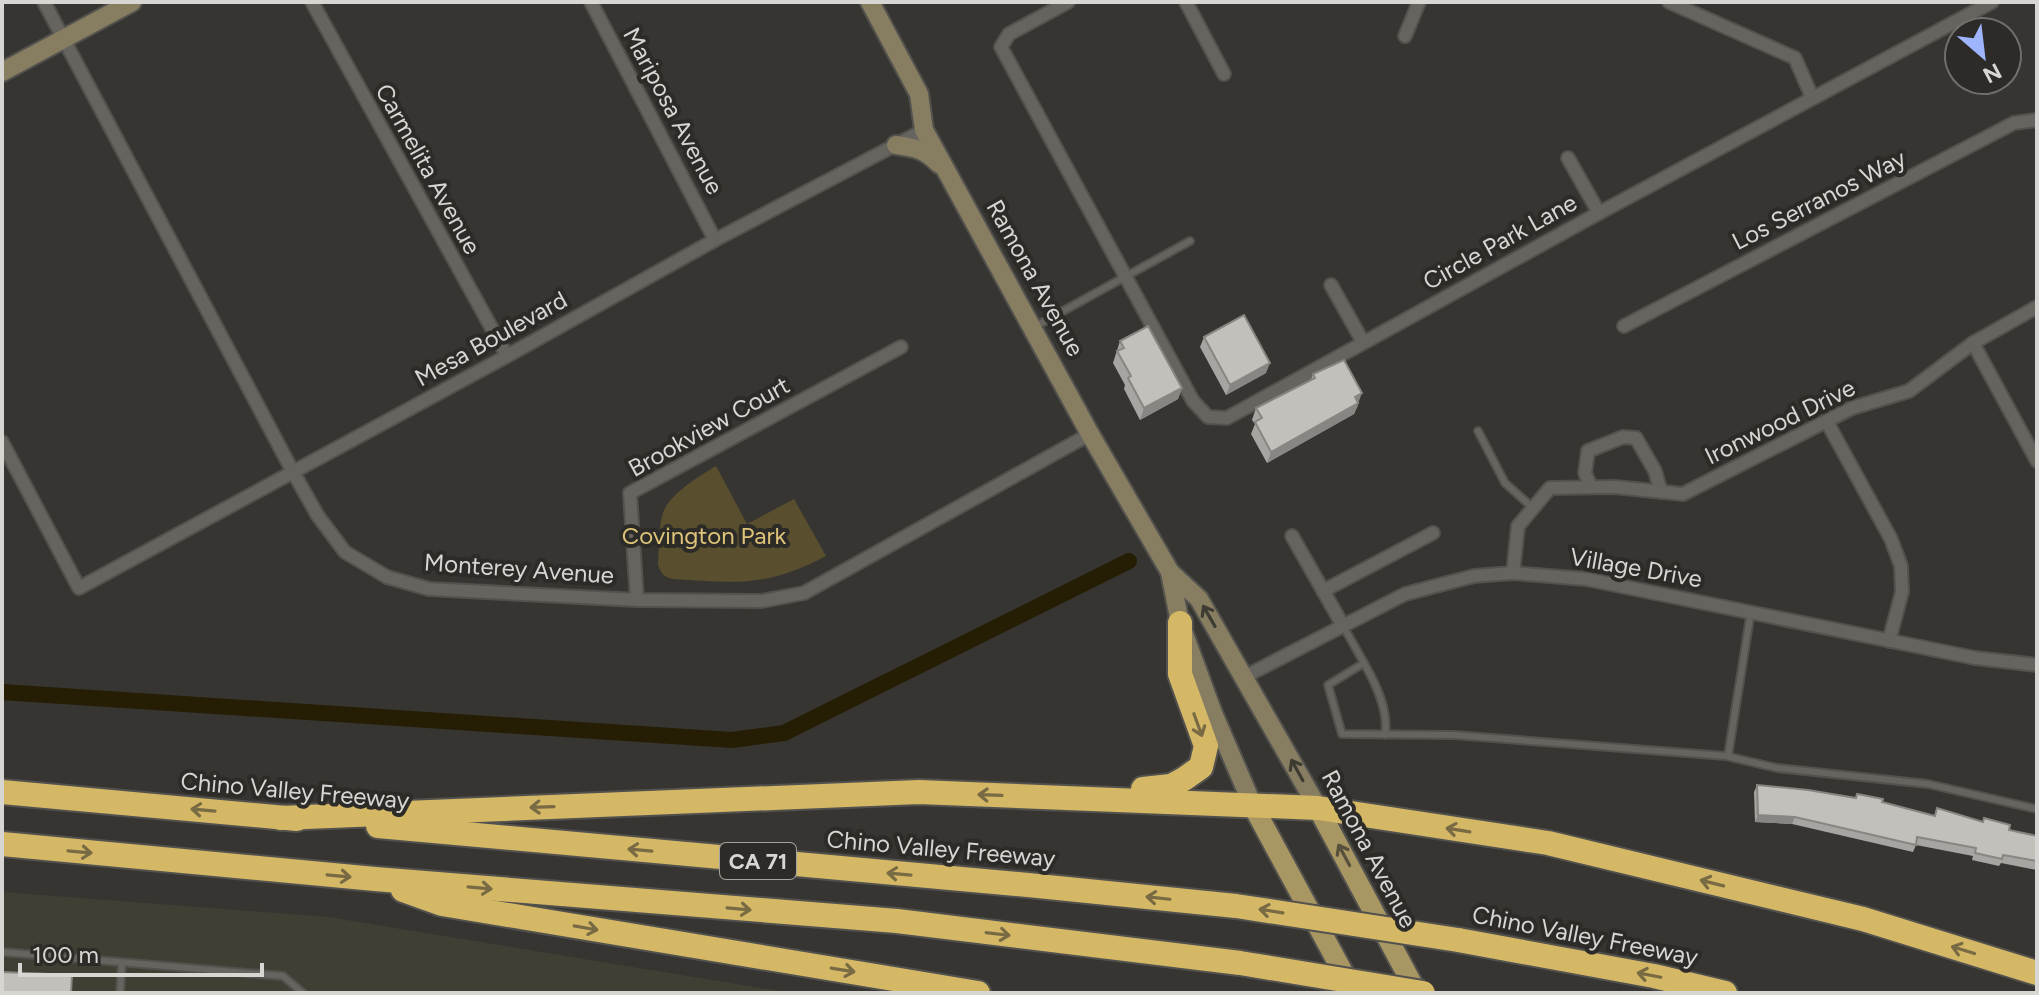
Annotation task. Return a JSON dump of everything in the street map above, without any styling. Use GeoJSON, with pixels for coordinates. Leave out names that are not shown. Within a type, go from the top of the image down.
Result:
{"type":"FeatureCollection","features":[{"type":"Feature","properties":{"kind":"highway"},"geometry":{"type":"LineString","coordinates":[[1068,798],[1171,786],[1201,767],[1206,746],[1180,674],[1180,623]]}},
{"type":"Feature","properties":{"kind":"highway","name":"Chino Valley Freeway"},"geometry":{"type":"LineString","coordinates":[[2,792],[1236,906],[1458,940],[1654,976],[1725,993]]}},
{"type":"Feature","properties":{"kind":"highway"},"geometry":{"type":"LineString","coordinates":[[281,818],[919,792],[1318,808],[1548,843],[1863,919],[2037,973]]}},
{"type":"Feature","properties":{"kind":"highway","name":"CA 71"},"geometry":{"type":"LineString","coordinates":[[2,844],[375,879],[897,921],[1240,963],[1420,993]]}},
{"type":"Feature","properties":{"kind":"highway"},"geometry":{"type":"LineString","coordinates":[[375,879],[442,904],[978,993]]}},
{"type":"Feature","properties":{"kind":"main road","name":"Ramona Avenue"},"geometry":{"type":"LineString","coordinates":[[1253,806],[1354,993]]}},
{"type":"Feature","properties":{"kind":"main road","name":"Ramona Avenue"},"geometry":{"type":"LineString","coordinates":[[1318,808],[1420,993]]}},
{"type":"Feature","properties":{"kind":"street","name":"Monterey Avenue"},"geometry":{"type":"LineString","coordinates":[[44,2],[318,516],[345,552],[387,577],[429,589],[637,600],[762,601],[804,593],[1090,434]]}},
{"type":"Feature","properties":{"kind":"street"},"geometry":{"type":"LineString","coordinates":[[2,72],[132,2]]}},
{"type":"Feature","properties":{"kind":"street","name":"Carmelita Avenue"},"geometry":{"type":"LineString","coordinates":[[312,2],[507,356]]}},
{"type":"Feature","properties":{"kind":"street","name":"Mariposa Avenue"},"geometry":{"type":"LineString","coordinates":[[591,2],[715,240]]}},
{"type":"Feature","properties":{"kind":"street","name":"Ramona Avenue"},"geometry":{"type":"LineString","coordinates":[[870,2],[919,94],[924,130],[1090,434],[1170,572],[1199,599],[1318,808]]}},
{"type":"Feature","properties":{"kind":"street"},"geometry":{"type":"LineString","coordinates":[[1068,2],[1009,34],[1001,47],[1125,277]]}},
{"type":"Feature","properties":{"kind":"street"},"geometry":{"type":"LineString","coordinates":[[1186,2],[1224,74]]}},
{"type":"Feature","properties":{"kind":"street"},"geometry":{"type":"LineString","coordinates":[[1405,36],[1419,2]]}},
{"type":"Feature","properties":{"kind":"street"},"geometry":{"type":"LineString","coordinates":[[1669,2],[1795,58],[1812,97]]}},
{"type":"Feature","properties":{"kind":"street","name":"Circle Park Lane"},"geometry":{"type":"LineString","coordinates":[[1125,277],[1193,401],[1208,417],[1227,418],[1812,97],[1992,2]]}},
{"type":"Feature","properties":{"kind":"street","name":"Los Serranos Way"},"geometry":{"type":"LineString","coordinates":[[1624,326],[2014,123],[2037,120]]}},
{"type":"Feature","properties":{"kind":"street","name":"Mesa Boulevard"},"geometry":{"type":"LineString","coordinates":[[2,442],[79,588],[715,240],[924,130]]}},
{"type":"Feature","properties":{"kind":"street"},"geometry":{"type":"LineString","coordinates":[[896,145],[918,148],[929,154],[953,182]]}},
{"type":"Feature","properties":{"kind":"street"},"geometry":{"type":"LineString","coordinates":[[1568,158],[1599,213]]}},
{"type":"Feature","properties":{"kind":"street"},"geometry":{"type":"LineString","coordinates":[[1331,285],[1363,342]]}},
{"type":"Feature","properties":{"kind":"street","name":"Ironwood Drive"},"geometry":{"type":"LineString","coordinates":[[1533,508],[1550,488],[1615,487],[1683,494],[1852,408],[1909,391],[1973,343],[2037,307]]}},
{"type":"Feature","properties":{"kind":"street"},"geometry":{"type":"LineString","coordinates":[[1973,343],[2037,461]]}},
{"type":"Feature","properties":{"kind":"street","name":"Brookview Court"},"geometry":{"type":"LineString","coordinates":[[637,600],[630,493],[901,347]]}},
{"type":"Feature","properties":{"kind":"street"},"geometry":{"type":"LineString","coordinates":[[1827,422],[1891,539],[1901,566],[1902,592],[1889,641]]}},
{"type":"Feature","properties":{"kind":"street"},"geometry":{"type":"LineString","coordinates":[[1591,487],[1585,473],[1588,451],[1623,437],[1636,438],[1655,471],[1661,492]]}},
{"type":"Feature","properties":{"kind":"street"},"geometry":{"type":"LineString","coordinates":[[1513,573],[1518,526],[1533,508]]}},
{"type":"Feature","properties":{"kind":"street"},"geometry":{"type":"LineString","coordinates":[[1323,591],[1433,533]]}},
{"type":"Feature","properties":{"kind":"street"},"geometry":{"type":"LineString","coordinates":[[1292,536],[1342,624]]}},
{"type":"Feature","properties":{"kind":"street","name":"Ramona Avenue"},"geometry":{"type":"LineString","coordinates":[[1170,572],[1180,623],[1213,713],[1253,806]]}},
{"type":"Feature","properties":{"kind":"street","name":"Village Drive"},"geometry":{"type":"LineString","coordinates":[[1244,677],[1405,594],[1474,576],[1513,573],[1586,579],[1975,658],[2037,665]]}},
{"type":"Feature","properties":{"kind":"lane"},"geometry":{"type":"LineString","coordinates":[[1033,328],[1190,241]]}},
{"type":"Feature","properties":{"kind":"lane"},"geometry":{"type":"LineString","coordinates":[[1478,431],[1505,483],[1533,508]]}},
{"type":"Feature","properties":{"kind":"lane"},"geometry":{"type":"LineString","coordinates":[[1728,756],[1751,611]]}},
{"type":"Feature","properties":{"kind":"lane"},"geometry":{"type":"LineString","coordinates":[[1342,624],[1375,682],[1387,723],[1385,735]]}},
{"type":"Feature","properties":{"kind":"lane"},"geometry":{"type":"LineString","coordinates":[[1364,663],[1328,685],[1342,734],[1454,735],[1728,756],[1777,768],[1928,784],[2037,809]]}},
{"type":"Feature","properties":{"kind":"lane"},"geometry":{"type":"LineString","coordinates":[[2,952],[283,976],[303,993]]}},
{"type":"Feature","properties":{"kind":"lane"},"geometry":{"type":"LineString","coordinates":[[120,993],[122,963]]}},
{"type":"Feature","properties":{"kind":"shaded area"},"geometry":{"type":"Polygon","coordinates":[[[2,892],[328,917],[792,993],[2,993],[2,892]]]}},
{"type":"Feature","properties":{"kind":"green space","name":"Covington Park"},"geometry":{"type":"Polygon","coordinates":[[[716,466],[747,524],[794,499],[826,556],[787,573],[752,581],[673,579],[663,575],[658,565],[659,539],[666,506],[686,486],[716,466]]]}},
{"type":"Feature","properties":{"kind":"building"},"geometry":{"type":"Polygon","coordinates":[[[1244,315],[1270,363],[1230,385],[1204,337],[1244,315]]]}},
{"type":"Feature","properties":{"kind":"building"},"geometry":{"type":"Polygon","coordinates":[[[1148,326],[1182,388],[1144,408],[1117,351],[1124,348],[1120,341],[1148,326]]]}},
{"type":"Feature","properties":{"kind":"building"},"geometry":{"type":"Polygon","coordinates":[[[1344,360],[1362,393],[1355,397],[1358,403],[1271,452],[1255,422],[1262,418],[1256,408],[1315,378],[1313,374],[1344,360]]]}},
{"type":"Feature","properties":{"kind":"building"},"geometry":{"type":"Polygon","coordinates":[[[1757,785],[1856,798],[1857,794],[1935,816],[1937,808],[1983,822],[1984,818],[2010,825],[2009,830],[2037,836],[2037,861],[2003,855],[2002,859],[1975,853],[1976,848],[1917,837],[1916,845],[1795,817],[1758,815],[1757,785]]]}},
{"type":"Feature","properties":{"kind":"building"},"geometry":{"type":"Polygon","coordinates":[[[2,972],[72,975],[71,993],[2,993],[2,972]]]}},
{"type":"Feature","properties":{"kind":"waterway"},"geometry":{"type":"LineString","coordinates":[[2,692],[732,740],[784,733],[1129,561]]}}]}
